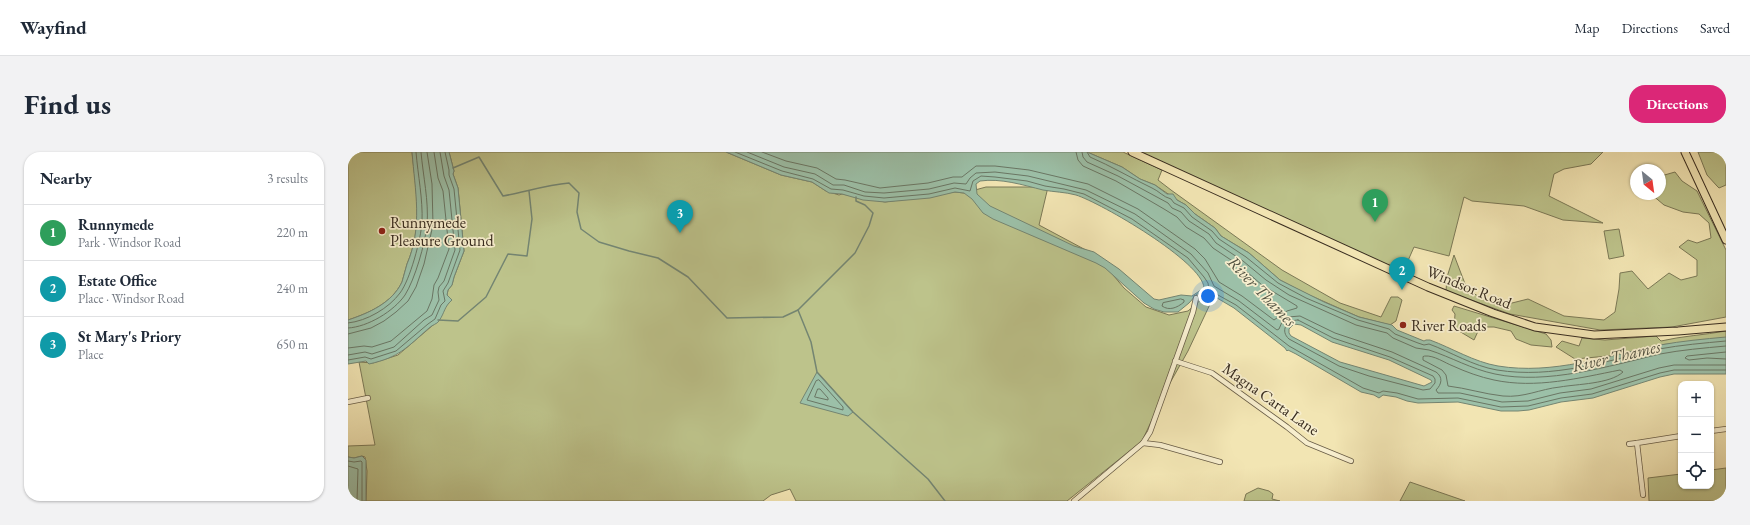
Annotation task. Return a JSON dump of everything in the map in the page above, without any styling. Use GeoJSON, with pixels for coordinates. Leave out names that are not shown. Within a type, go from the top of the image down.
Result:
{"type":"FeatureCollection","features":[{"type":"Feature","properties":{"kind":"main road","name":"Windsor Road"},"geometry":{"type":"LineString","coordinates":[[1132,152],[1428,287],[1493,313],[1535,327],[1594,335],[1726,327]]}},
{"type":"Feature","properties":{"kind":"main road"},"geometry":{"type":"LineString","coordinates":[[1684,152],[1726,240]]}},
{"type":"Feature","properties":{"kind":"street"},"geometry":{"type":"LineString","coordinates":[[1074,501],[1143,443],[1150,432],[1193,312],[1196,298]]}},
{"type":"Feature","properties":{"kind":"street","name":"Magna Carta Lane"},"geometry":{"type":"LineString","coordinates":[[1175,360],[1212,373],[1287,426],[1307,443],[1351,461]]}},
{"type":"Feature","properties":{"kind":"street"},"geometry":{"type":"LineString","coordinates":[[348,402],[368,398]]}},
{"type":"Feature","properties":{"kind":"street"},"geometry":{"type":"LineString","coordinates":[[1714,430],[1726,428]]}},
{"type":"Feature","properties":{"kind":"street"},"geometry":{"type":"LineString","coordinates":[[1629,444],[1678,436]]}},
{"type":"Feature","properties":{"kind":"street"},"geometry":{"type":"LineString","coordinates":[[1143,443],[1160,445],[1220,462]]}},
{"type":"Feature","properties":{"kind":"street"},"geometry":{"type":"LineString","coordinates":[[1637,443],[1643,495]]}},
{"type":"Feature","properties":{"kind":"shaded area","name":"Runnymede Pleasure Ground"},"geometry":{"type":"Polygon","coordinates":[[[348,152],[412,152],[417,222],[412,250],[402,282],[398,289],[392,296],[379,306],[348,320],[348,152]]]}},
{"type":"Feature","properties":{"kind":"shaded area"},"geometry":{"type":"Polygon","coordinates":[[[449,152],[726,152],[781,175],[812,182],[826,191],[839,195],[842,194],[885,202],[955,192],[964,193],[986,187],[1048,187],[1039,225],[1097,256],[1124,288],[1146,307],[1169,315],[1188,311],[1203,298],[1212,300],[1142,441],[1067,501],[796,501],[790,489],[771,495],[763,501],[366,501],[367,471],[365,457],[348,457],[348,446],[375,445],[359,362],[373,363],[398,355],[439,320],[445,307],[452,300],[447,295],[448,290],[452,285],[464,251],[458,188],[453,174],[454,171],[449,152]]]}},
{"type":"Feature","properties":{"kind":"shaded area"},"geometry":{"type":"Polygon","coordinates":[[[1087,152],[1123,152],[1162,170],[1158,180],[1171,190],[1282,270],[1340,303],[1381,317],[1391,297],[1398,297],[1402,300],[1396,321],[1390,325],[1359,317],[1307,294],[1280,280],[1249,253],[1221,236],[1215,228],[1195,214],[1186,205],[1155,185],[1140,179],[1122,167],[1087,152]]]}},
{"type":"Feature","properties":{"kind":"shaded area"},"geometry":{"type":"Polygon","coordinates":[[[1138,152],[1603,152],[1591,164],[1564,169],[1554,174],[1549,196],[1603,223],[1563,220],[1524,206],[1472,201],[1464,197],[1449,256],[1414,247],[1403,272],[1138,152]]]}},
{"type":"Feature","properties":{"kind":"shaded area"},"geometry":{"type":"Polygon","coordinates":[[[1698,152],[1726,152],[1726,185],[1719,188],[1707,175],[1698,152]]]}},
{"type":"Feature","properties":{"kind":"shaded area"},"geometry":{"type":"Polygon","coordinates":[[[1675,172],[1682,181],[1697,191],[1726,250],[1726,317],[1672,327],[1600,330],[1510,314],[1446,291],[1447,277],[1454,255],[1467,289],[1484,300],[1508,304],[1528,299],[1564,316],[1604,320],[1615,312],[1620,273],[1632,271],[1648,289],[1669,273],[1681,280],[1697,276],[1697,260],[1679,247],[1688,240],[1697,243],[1711,238],[1709,223],[1699,214],[1683,212],[1664,205],[1658,200],[1666,200],[1666,175],[1675,172]]]}},
{"type":"Feature","properties":{"kind":"shaded area"},"geometry":{"type":"Polygon","coordinates":[[[1619,229],[1624,256],[1609,259],[1604,231],[1619,229]]]}},
{"type":"Feature","properties":{"kind":"shaded area"},"geometry":{"type":"Polygon","coordinates":[[[1454,306],[1546,334],[1551,340],[1552,347],[1531,345],[1516,339],[1511,331],[1494,327],[1480,327],[1474,340],[1454,328],[1455,314],[1452,310],[1454,306]]]}},
{"type":"Feature","properties":{"kind":"shaded area"},"geometry":{"type":"Polygon","coordinates":[[[1726,331],[1726,338],[1659,345],[1619,355],[1575,359],[1556,347],[1562,341],[1579,346],[1582,338],[1605,340],[1656,336],[1661,341],[1726,331]]]}},
{"type":"Feature","properties":{"kind":"shaded area"},"geometry":{"type":"Polygon","coordinates":[[[1726,468],[1726,501],[1649,501],[1648,478],[1678,474],[1678,489],[1714,489],[1714,470],[1726,468]]]}},
{"type":"Feature","properties":{"kind":"shaded area"},"geometry":{"type":"Polygon","coordinates":[[[1410,482],[1465,501],[1400,501],[1410,482]]]}},
{"type":"Feature","properties":{"kind":"shaded area"},"geometry":{"type":"Polygon","coordinates":[[[1258,488],[1269,491],[1273,494],[1272,499],[1280,501],[1244,501],[1246,494],[1258,488]]]}},
{"type":"Feature","properties":{"kind":"water"},"geometry":{"type":"Polygon","coordinates":[[[412,152],[449,152],[454,171],[453,174],[458,188],[464,251],[452,285],[448,290],[447,295],[452,300],[447,305],[438,322],[396,355],[369,364],[366,361],[348,364],[348,320],[372,310],[392,296],[402,282],[412,250],[415,236],[417,209],[412,152]]]}},
{"type":"Feature","properties":{"kind":"water","name":"River Thames"},"geometry":{"type":"Polygon","coordinates":[[[726,152],[1087,152],[1122,167],[1140,179],[1155,185],[1167,194],[1173,194],[1177,200],[1186,205],[1195,214],[1215,228],[1221,236],[1249,253],[1280,280],[1324,302],[1359,317],[1392,325],[1397,330],[1424,341],[1430,340],[1480,361],[1498,366],[1539,368],[1579,363],[1660,345],[1726,337],[1726,374],[1674,374],[1593,398],[1561,402],[1529,410],[1518,411],[1501,411],[1458,402],[1418,403],[1383,395],[1379,398],[1374,395],[1361,392],[1296,354],[1288,350],[1287,351],[1234,308],[1212,295],[1197,294],[1178,312],[1164,312],[1154,309],[1144,303],[1105,268],[993,219],[983,213],[972,199],[964,193],[955,192],[930,198],[885,202],[863,200],[842,194],[829,193],[812,182],[781,175],[726,152]],[[996,180],[980,181],[976,184],[977,194],[990,206],[1074,246],[1094,252],[1119,269],[1154,299],[1159,300],[1181,295],[1192,296],[1204,288],[1199,277],[1170,249],[1127,221],[1089,200],[1072,194],[1043,190],[1012,182],[996,180]],[[1294,324],[1289,329],[1291,336],[1340,362],[1424,386],[1432,382],[1431,380],[1389,360],[1332,342],[1301,325],[1294,324]]]}},
{"type":"Feature","properties":{"kind":"water"},"geometry":{"type":"Polygon","coordinates":[[[817,372],[853,412],[848,416],[800,403],[817,372]]]}},
{"type":"Feature","properties":{"kind":"water"},"geometry":{"type":"Polygon","coordinates":[[[362,456],[366,460],[366,501],[348,501],[348,457],[354,458],[362,456]]]}},
{"type":"Feature","properties":{"kind":"waterway"},"geometry":{"type":"LineString","coordinates":[[453,168],[479,157],[503,196],[569,183],[579,193],[577,212],[581,229],[599,242],[658,258],[688,277],[727,318],[783,317],[798,310]]}},
{"type":"Feature","properties":{"kind":"waterway"},"geometry":{"type":"LineString","coordinates":[[438,320],[458,321],[486,297],[508,254],[527,256],[532,219],[529,191]]}},
{"type":"Feature","properties":{"kind":"waterway"},"geometry":{"type":"LineString","coordinates":[[856,197],[856,201],[865,205],[873,213],[869,226],[855,253],[798,310],[811,342],[817,372],[853,412],[928,479],[945,501]]}},
{"type":"Feature","properties":{"kind":"place","name":"Runnymede"},"geometry":{"type":"Point","coordinates":[1375,222]}},
{"type":"Feature","properties":{"kind":"place","name":"Runnymede Pleasure Ground"},"geometry":{"type":"Point","coordinates":[382,231]}},
{"type":"Feature","properties":{"kind":"place","name":"St Mary's Priory"},"geometry":{"type":"Point","coordinates":[680,233]}},
{"type":"Feature","properties":{"kind":"place","name":"Estate Office"},"geometry":{"type":"Point","coordinates":[1402,290]}},
{"type":"Feature","properties":{"kind":"place","name":"River Roads"},"geometry":{"type":"Point","coordinates":[1403,325]}}]}
